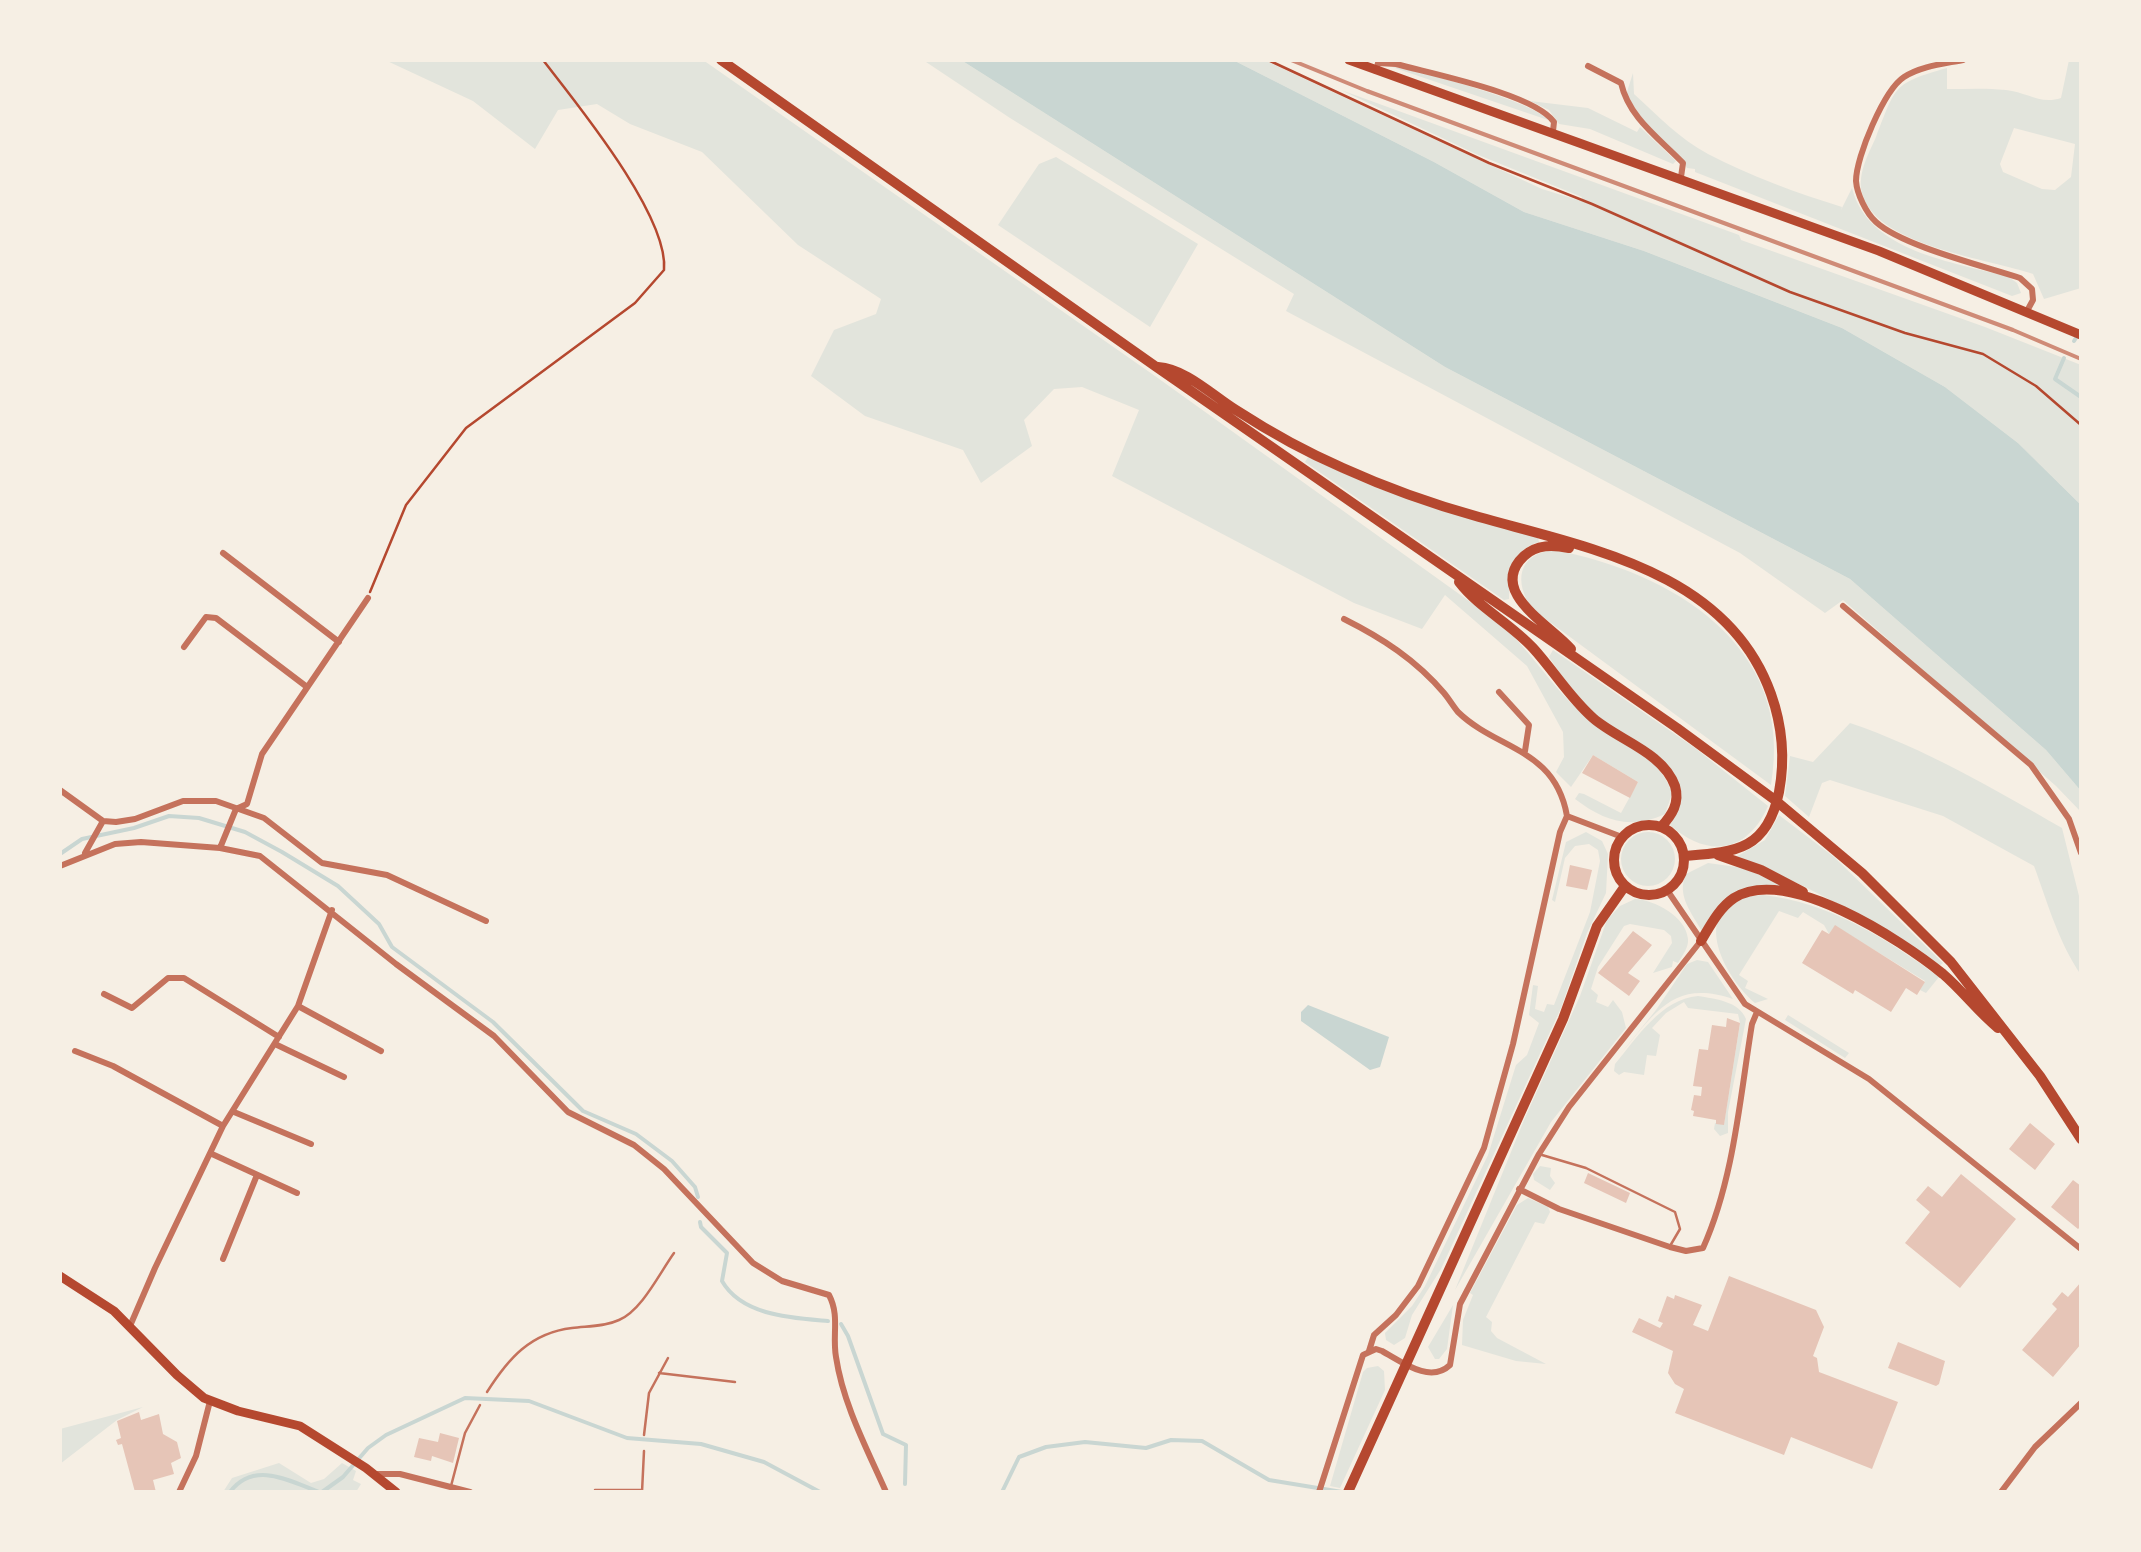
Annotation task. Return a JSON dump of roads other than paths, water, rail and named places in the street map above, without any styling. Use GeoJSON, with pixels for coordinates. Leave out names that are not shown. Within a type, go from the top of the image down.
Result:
{"type":"FeatureCollection","features":[{"type":"Feature","properties":{"kind":"main road"},"geometry":{"type":"LineString","coordinates":[[721,60],[1737,772],[1806,826],[1916,925],[1978,994],[2081,1140]]}},
{"type":"Feature","properties":{"kind":"main road"},"geometry":{"type":"LineString","coordinates":[[1349,60],[1681,177],[2081,335]]}},
{"type":"Feature","properties":{"kind":"main road"},"geometry":{"type":"LineString","coordinates":[[1154,366],[1172,368],[1274,434],[1381,485],[1651,571],[1707,603],[1731,625],[1766,679],[1781,738],[1782,762],[1775,806],[1759,837],[1730,852],[1684,856]]}},
{"type":"Feature","properties":{"kind":"main road"},"geometry":{"type":"LineString","coordinates":[[1581,662],[1560,636],[1530,614],[1518,598],[1514,570],[1521,559],[1545,546],[1595,552]]}},
{"type":"Feature","properties":{"kind":"main road"},"geometry":{"type":"LineString","coordinates":[[1452,573],[1470,597],[1504,620],[1532,647],[1593,718],[1657,761],[1668,773],[1677,800],[1673,814],[1661,827]]}},
{"type":"Feature","properties":{"kind":"main road"},"geometry":{"type":"LineString","coordinates":[[1642,826],[1661,827],[1676,837],[1684,856],[1682,871],[1666,890],[1646,894],[1626,886],[1614,867],[1615,850],[1622,837],[1642,826]]}},
{"type":"Feature","properties":{"kind":"main road"},"geometry":{"type":"LineString","coordinates":[[1717,854],[1761,870],[1908,949],[1942,974],[2010,1036]]}},
{"type":"Feature","properties":{"kind":"main road"},"geometry":{"type":"LineString","coordinates":[[1350,1487],[1563,1019],[1597,926],[1626,886]]}},
{"type":"Feature","properties":{"kind":"main road"},"geometry":{"type":"LineString","coordinates":[[1701,941],[1734,898],[1751,891],[1808,895]]}},
{"type":"Feature","properties":{"kind":"main road"},"geometry":{"type":"LineString","coordinates":[[60,1276],[98,1299],[130,1326],[177,1376],[210,1402],[288,1421],[314,1434],[396,1492]]}},
{"type":"Feature","properties":{"kind":"street"},"geometry":{"type":"LineString","coordinates":[[1963,60],[1922,68],[1900,78],[1882,104],[1868,137],[1856,176],[1858,194],[1875,222],[1902,238],[2020,278],[2032,290],[2033,300],[2027,311]]}},
{"type":"Feature","properties":{"kind":"street"},"geometry":{"type":"LineString","coordinates":[[1376,71],[1378,63],[1396,64],[1524,101],[1549,116],[1554,122],[1553,131]]}},
{"type":"Feature","properties":{"kind":"street"},"geometry":{"type":"LineString","coordinates":[[1588,66],[1621,83],[1624,100],[1634,116],[1683,163],[1681,177]]}},
{"type":"Feature","properties":{"kind":"street"},"geometry":{"type":"LineString","coordinates":[[223,553],[339,642]]}},
{"type":"Feature","properties":{"kind":"street"},"geometry":{"type":"LineString","coordinates":[[220,848],[236,809],[247,804],[262,754],[368,598]]}},
{"type":"Feature","properties":{"kind":"street"},"geometry":{"type":"LineString","coordinates":[[1843,606],[2031,765],[2069,819],[2081,853]]}},
{"type":"Feature","properties":{"kind":"street"},"geometry":{"type":"LineString","coordinates":[[184,647],[206,618],[216,618],[307,688]]}},
{"type":"Feature","properties":{"kind":"street"},"geometry":{"type":"LineString","coordinates":[[1344,619],[1407,656],[1444,692],[1458,712],[1494,737],[1525,751],[1554,780],[1567,816],[1484,1148],[1418,1286],[1396,1315],[1374,1335],[1370,1351]]}},
{"type":"Feature","properties":{"kind":"street"},"geometry":{"type":"LineString","coordinates":[[1499,692],[1528,725],[1525,751]]}},
{"type":"Feature","properties":{"kind":"street"},"geometry":{"type":"LineString","coordinates":[[60,790],[101,825]]}},
{"type":"Feature","properties":{"kind":"street"},"geometry":{"type":"LineString","coordinates":[[84,854],[101,825],[135,819],[183,801],[216,802],[264,818],[332,867],[387,875],[486,921]]}},
{"type":"Feature","properties":{"kind":"street"},"geometry":{"type":"LineString","coordinates":[[1567,816],[1622,837]]}},
{"type":"Feature","properties":{"kind":"street"},"geometry":{"type":"LineString","coordinates":[[60,866],[115,844],[220,848],[260,856],[332,910],[396,964],[494,1036],[568,1112],[634,1144],[664,1169],[753,1264],[782,1281],[828,1295],[836,1308],[836,1356],[856,1426],[886,1492]]}},
{"type":"Feature","properties":{"kind":"street"},"geometry":{"type":"LineString","coordinates":[[1666,890],[1746,1004],[1869,1079],[2081,1249]]}},
{"type":"Feature","properties":{"kind":"street"},"geometry":{"type":"LineString","coordinates":[[130,1326],[223,1126],[298,1006],[332,910]]}},
{"type":"Feature","properties":{"kind":"street"},"geometry":{"type":"LineString","coordinates":[[1320,1492],[1363,1355],[1382,1351],[1430,1373],[1443,1371],[1450,1364],[1460,1304],[1539,1154],[1569,1107],[1701,941]]}},
{"type":"Feature","properties":{"kind":"street"},"geometry":{"type":"LineString","coordinates":[[104,994],[132,1008],[168,978],[184,978],[277,1041],[344,1078]]}},
{"type":"Feature","properties":{"kind":"street"},"geometry":{"type":"LineString","coordinates":[[298,1006],[381,1051]]}},
{"type":"Feature","properties":{"kind":"street"},"geometry":{"type":"LineString","coordinates":[[1519,1189],[1559,1209],[1670,1247],[1686,1251],[1703,1248],[1712,1230],[1731,1149],[1752,1024],[1758,1012]]}},
{"type":"Feature","properties":{"kind":"street"},"geometry":{"type":"LineString","coordinates":[[74,1051],[113,1066],[223,1126]]}},
{"type":"Feature","properties":{"kind":"street"},"geometry":{"type":"LineString","coordinates":[[234,1112],[310,1144]]}},
{"type":"Feature","properties":{"kind":"street"},"geometry":{"type":"LineString","coordinates":[[212,1154],[296,1193]]}},
{"type":"Feature","properties":{"kind":"street"},"geometry":{"type":"LineString","coordinates":[[222,1259],[258,1175]]}},
{"type":"Feature","properties":{"kind":"street"},"geometry":{"type":"LineString","coordinates":[[179,1492],[196,1456],[210,1402]]}},
{"type":"Feature","properties":{"kind":"street"},"geometry":{"type":"LineString","coordinates":[[2003,1489],[2035,1446],[2081,1403]]}},
{"type":"Feature","properties":{"kind":"street"},"geometry":{"type":"LineString","coordinates":[[369,1471],[400,1474],[470,1492]]}},
{"type":"Feature","properties":{"kind":"lane"},"geometry":{"type":"LineString","coordinates":[[1539,1154],[1586,1168],[1675,1212],[1680,1229],[1670,1247]]}},
{"type":"Feature","properties":{"kind":"lane"},"geometry":{"type":"LineString","coordinates":[[486,1392],[506,1362],[548,1332],[616,1322],[630,1314],[674,1254]]}},
{"type":"Feature","properties":{"kind":"lane"},"geometry":{"type":"LineString","coordinates":[[644,1435],[649,1393],[668,1358]]}},
{"type":"Feature","properties":{"kind":"lane"},"geometry":{"type":"LineString","coordinates":[[658,1372],[735,1382]]}},
{"type":"Feature","properties":{"kind":"lane"},"geometry":{"type":"LineString","coordinates":[[450,1487],[465,1433],[480,1405]]}},
{"type":"Feature","properties":{"kind":"lane"},"geometry":{"type":"LineString","coordinates":[[595,1490],[642,1491],[644,1451]]}},
{"type":"Feature","properties":{"kind":"waterway"},"geometry":{"type":"LineString","coordinates":[[2074,341],[2081,330]]}},
{"type":"Feature","properties":{"kind":"waterway"},"geometry":{"type":"LineString","coordinates":[[2064,358],[2055,379],[2081,397]]}},
{"type":"Feature","properties":{"kind":"waterway"},"geometry":{"type":"LineString","coordinates":[[60,854],[82,839],[169,816],[199,818],[245,832],[338,886],[379,924],[392,947],[493,1022],[583,1111],[636,1134],[672,1161],[695,1187],[698,1197]]}},
{"type":"Feature","properties":{"kind":"waterway"},"geometry":{"type":"LineString","coordinates":[[700,1222],[727,1253],[722,1281],[742,1302],[769,1313],[828,1321]]}},
{"type":"Feature","properties":{"kind":"waterway"},"geometry":{"type":"LineString","coordinates":[[841,1324],[883,1434],[906,1445],[905,1484]]}},
{"type":"Feature","properties":{"kind":"waterway"},"geometry":{"type":"LineString","coordinates":[[322,1492],[386,1435],[465,1398],[529,1401],[627,1438],[701,1444],[764,1462],[820,1492]]}},
{"type":"Feature","properties":{"kind":"waterway"},"geometry":{"type":"LineString","coordinates":[[1002,1492],[1019,1457],[1046,1447],[1085,1442],[1146,1448],[1171,1440],[1202,1441],[1269,1480],[1342,1492]]}},
{"type":"Feature","properties":{"kind":"waterway"},"geometry":{"type":"LineString","coordinates":[[230,1492],[240,1482],[261,1475],[319,1492]]}},
{"type":"Feature","properties":{"kind":"railway"},"geometry":{"type":"LineString","coordinates":[[1291,60],[2013,330],[2081,359]]}}]}
